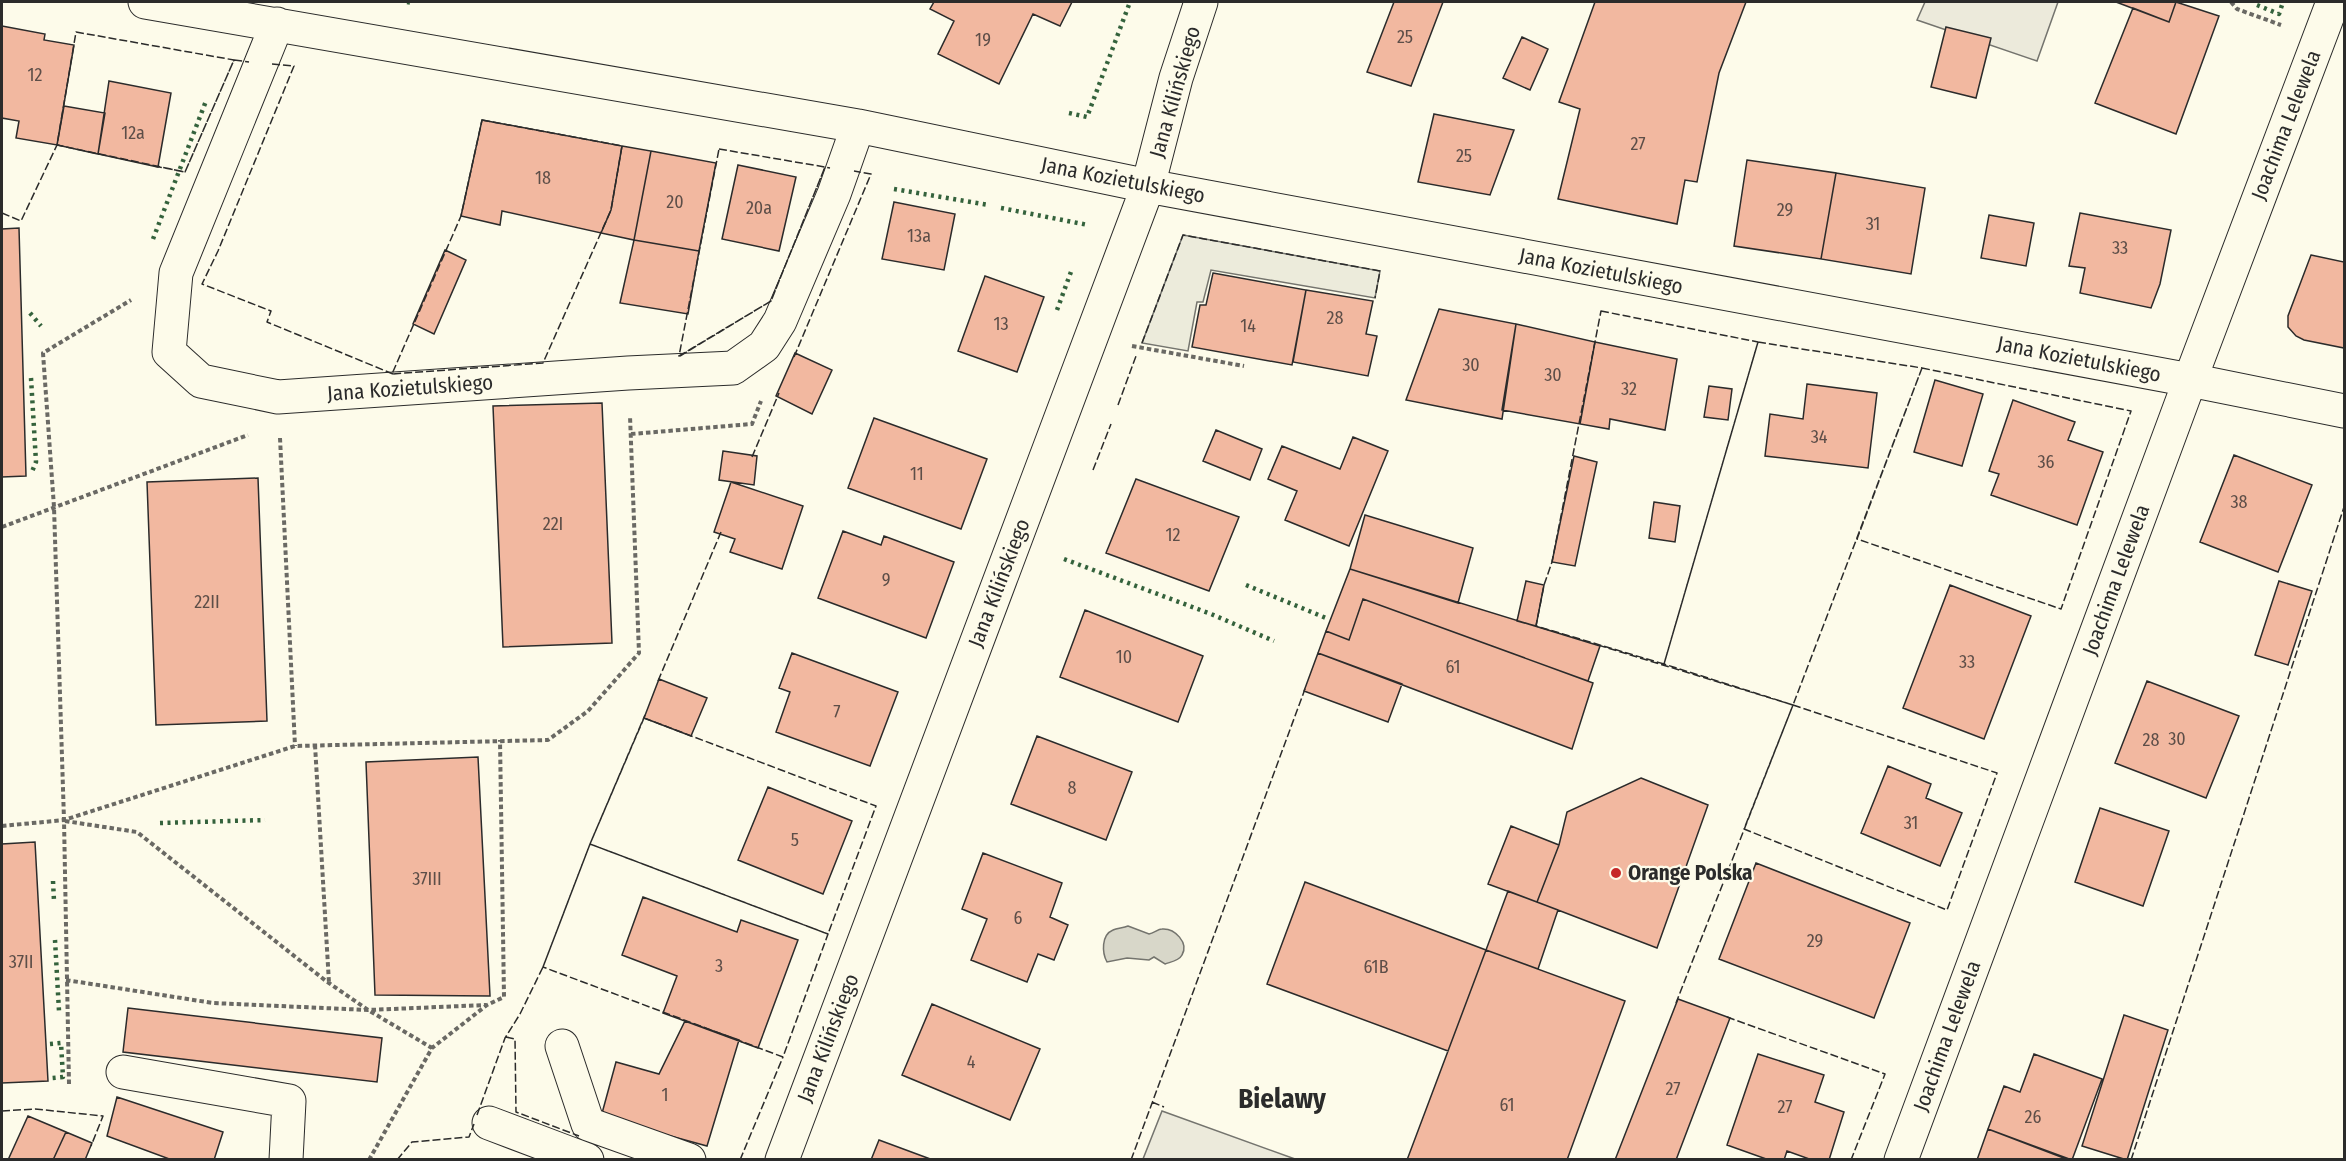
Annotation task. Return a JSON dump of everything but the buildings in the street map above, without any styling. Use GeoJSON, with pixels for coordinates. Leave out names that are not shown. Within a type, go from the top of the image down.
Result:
{"type":"FeatureCollection","features":[{"type":"Feature","properties":{"kind":"street","name":"Jana Kozietulskiego"},"geometry":{"type":"LineString","coordinates":[[145,2],[858,126],[1148,186],[2190,380],[2344,411]]}},
{"type":"Feature","properties":{"kind":"street","name":"Jana Kilińskiego"},"geometry":{"type":"LineString","coordinates":[[783,1160],[1148,186],[1176,78],[1201,2]]}},
{"type":"Feature","properties":{"kind":"street","name":"Joachima Lelewela"},"geometry":{"type":"LineString","coordinates":[[1901,1160],[2190,380],[2333,2]]}},
{"type":"Feature","properties":{"kind":"street","name":"Jana Kozietulskiego"},"geometry":{"type":"LineString","coordinates":[[277,24],[176,273],[169,352],[201,381],[278,410],[628,373],[733,368],[764,346],[780,321],[834,194],[858,126]]}},
{"type":"Feature","properties":{"kind":"street"},"geometry":{"type":"LineString","coordinates":[[562,1046],[588,1124],[689,1160]]}},
{"type":"Feature","properties":{"kind":"street"},"geometry":{"type":"LineString","coordinates":[[123,1072],[289,1101],[286,1160]]}},
{"type":"Feature","properties":{"kind":"street"},"geometry":{"type":"LineString","coordinates":[[489,1123],[587,1160]]}},
{"type":"Feature","properties":{"kind":"path"},"geometry":{"type":"LineString","coordinates":[[2231,2],[2237,9],[2281,26],[2288,43],[2313,54]]}},
{"type":"Feature","properties":{"kind":"path"},"geometry":{"type":"LineString","coordinates":[[69,1084],[64,820],[54,507],[42,353],[176,273]]}},
{"type":"Feature","properties":{"kind":"path"},"geometry":{"type":"LineString","coordinates":[[1128,346],[1244,366]]}},
{"type":"Feature","properties":{"kind":"path"},"geometry":{"type":"LineString","coordinates":[[2,826],[64,820],[295,746],[548,740],[588,711],[639,653],[628,373]]}},
{"type":"Feature","properties":{"kind":"path"},"geometry":{"type":"LineString","coordinates":[[2,527],[54,507],[278,410],[295,746]]}},
{"type":"Feature","properties":{"kind":"path"},"geometry":{"type":"LineString","coordinates":[[369,1160],[432,1048],[487,1005],[504,997],[500,740]]}},
{"type":"Feature","properties":{"kind":"path"},"geometry":{"type":"LineString","coordinates":[[315,745],[329,983]]}},
{"type":"Feature","properties":{"kind":"path"},"geometry":{"type":"LineString","coordinates":[[64,820],[137,832],[329,983],[368,1011],[432,1048]]}},
{"type":"Feature","properties":{"kind":"path"},"geometry":{"type":"LineString","coordinates":[[66,980],[213,1003],[368,1011],[487,1005]]}},
{"type":"Feature","properties":{"kind":"shaded area"},"geometry":{"type":"Polygon","coordinates":[[[1925,2],[2058,2],[2037,61],[1917,20],[1925,2]]]}},
{"type":"Feature","properties":{"kind":"shaded area"},"geometry":{"type":"Polygon","coordinates":[[[1183,235],[1380,271],[1375,298],[1211,270],[1203,302],[1197,302],[1188,351],[1142,343],[1183,235]]]}},
{"type":"Feature","properties":{"kind":"shaded area"},"geometry":{"type":"Polygon","coordinates":[[[1128,926],[1149,934],[1160,929],[1172,931],[1180,937],[1184,946],[1181,957],[1165,964],[1154,957],[1149,960],[1127,958],[1107,962],[1104,954],[1106,936],[1113,930],[1128,926]]]}},
{"type":"Feature","properties":{"kind":"shaded area"},"geometry":{"type":"Polygon","coordinates":[[[1162,1111],[1295,1159],[1143,1159],[1162,1111]]]}},
{"type":"Feature","properties":{"kind":"hedge"},"geometry":{"type":"LineString","coordinates":[[407,2],[414,3]]}},
{"type":"Feature","properties":{"kind":"hedge"},"geometry":{"type":"LineString","coordinates":[[1069,113],[1087,117],[1130,2]]}},
{"type":"Feature","properties":{"kind":"hedge"},"geometry":{"type":"LineString","coordinates":[[2257,5],[2279,14],[2283,2]]}},
{"type":"Feature","properties":{"kind":"hedge"},"geometry":{"type":"LineString","coordinates":[[153,239],[206,101]]}},
{"type":"Feature","properties":{"kind":"hedge"},"geometry":{"type":"LineString","coordinates":[[894,189],[989,205]]}},
{"type":"Feature","properties":{"kind":"hedge"},"geometry":{"type":"LineString","coordinates":[[1001,208],[1088,225]]}},
{"type":"Feature","properties":{"kind":"hedge"},"geometry":{"type":"LineString","coordinates":[[1057,310],[1072,269]]}},
{"type":"Feature","properties":{"kind":"hedge"},"geometry":{"type":"LineString","coordinates":[[30,313],[41,326]]}},
{"type":"Feature","properties":{"kind":"hedge"},"geometry":{"type":"LineString","coordinates":[[31,378],[36,462],[31,474]]}},
{"type":"Feature","properties":{"kind":"hedge"},"geometry":{"type":"LineString","coordinates":[[1064,559],[1211,614],[1274,641]]}},
{"type":"Feature","properties":{"kind":"hedge"},"geometry":{"type":"LineString","coordinates":[[1246,585],[1326,618]]}},
{"type":"Feature","properties":{"kind":"hedge"},"geometry":{"type":"LineString","coordinates":[[160,823],[265,820]]}},
{"type":"Feature","properties":{"kind":"hedge"},"geometry":{"type":"LineString","coordinates":[[53,881],[54,901]]}},
{"type":"Feature","properties":{"kind":"hedge"},"geometry":{"type":"LineString","coordinates":[[55,940],[59,1011]]}},
{"type":"Feature","properties":{"kind":"hedge"},"geometry":{"type":"LineString","coordinates":[[50,1044],[61,1043],[63,1077],[52,1078]]}},
{"type":"Feature","properties":{"kind":"fence"},"geometry":{"type":"LineString","coordinates":[[76,32],[234,60],[185,172],[57,145],[76,32]]}},
{"type":"Feature","properties":{"kind":"fence"},"geometry":{"type":"LineString","coordinates":[[154,166],[185,172],[234,60],[249,62]]}},
{"type":"Feature","properties":{"kind":"fence"},"geometry":{"type":"LineString","coordinates":[[272,64],[294,66],[218,251],[202,284],[271,311],[267,322],[393,374]]}},
{"type":"Feature","properties":{"kind":"fence"},"geometry":{"type":"LineString","coordinates":[[482,120],[622,146],[611,210],[543,363],[392,374],[461,216],[482,120]]}},
{"type":"Feature","properties":{"kind":"fence"},"geometry":{"type":"LineString","coordinates":[[2,213],[21,221],[57,145],[60,145]]}},
{"type":"Feature","properties":{"kind":"fence"},"geometry":{"type":"LineString","coordinates":[[719,149],[825,167],[771,301],[679,356],[719,149]]}},
{"type":"Feature","properties":{"kind":"fence"},"geometry":{"type":"LineString","coordinates":[[680,356],[771,301],[825,167],[830,168]]}},
{"type":"Feature","properties":{"kind":"fence"},"geometry":{"type":"LineString","coordinates":[[794,357],[871,174],[854,171]]}},
{"type":"Feature","properties":{"kind":"fence"},"geometry":{"type":"LineString","coordinates":[[1142,343],[1183,235],[1380,271],[1375,298]]}},
{"type":"Feature","properties":{"kind":"fence"},"geometry":{"type":"LineString","coordinates":[[1601,311],[1758,342],[1664,664],[1536,626],[1544,585],[1552,562],[1601,311]]}},
{"type":"Feature","properties":{"kind":"fence"},"geometry":{"type":"LineString","coordinates":[[1758,342],[1922,368],[1793,705],[1664,664],[1758,342]]}},
{"type":"Feature","properties":{"kind":"fence"},"geometry":{"type":"LineString","coordinates":[[1118,405],[1136,356]]}},
{"type":"Feature","properties":{"kind":"fence"},"geometry":{"type":"LineString","coordinates":[[1922,368],[2131,411],[2061,609],[1857,539],[1922,368]]}},
{"type":"Feature","properties":{"kind":"fence"},"geometry":{"type":"LineString","coordinates":[[752,457],[779,393]]}},
{"type":"Feature","properties":{"kind":"fence"},"geometry":{"type":"LineString","coordinates":[[1093,470],[1111,424]]}},
{"type":"Feature","properties":{"kind":"fence"},"geometry":{"type":"LineString","coordinates":[[2131,1160],[2344,507]]}},
{"type":"Feature","properties":{"kind":"fence"},"geometry":{"type":"LineString","coordinates":[[658,681],[721,532]]}},
{"type":"Feature","properties":{"kind":"fence"},"geometry":{"type":"LineString","coordinates":[[1598,645],[1793,705],[1676,1003]]}},
{"type":"Feature","properties":{"kind":"fence"},"geometry":{"type":"LineString","coordinates":[[1131,1160],[1305,689]]}},
{"type":"Feature","properties":{"kind":"fence"},"geometry":{"type":"LineString","coordinates":[[1793,705],[1997,773],[1947,910],[1744,829],[1793,705]]}},
{"type":"Feature","properties":{"kind":"fence"},"geometry":{"type":"LineString","coordinates":[[477,1115],[505,1038],[520,1014],[543,967],[590,844],[645,715]]}},
{"type":"Feature","properties":{"kind":"fence"},"geometry":{"type":"LineString","coordinates":[[644,718],[876,806],[828,934],[590,844],[644,718]]}},
{"type":"Feature","properties":{"kind":"fence"},"geometry":{"type":"LineString","coordinates":[[590,844],[828,934],[783,1057],[543,967],[590,844]]}},
{"type":"Feature","properties":{"kind":"fence"},"geometry":{"type":"LineString","coordinates":[[1727,1017],[1885,1074],[1851,1160]]}},
{"type":"Feature","properties":{"kind":"fence"},"geometry":{"type":"LineString","coordinates":[[506,1037],[515,1039],[516,1112],[579,1136]]}},
{"type":"Feature","properties":{"kind":"fence"},"geometry":{"type":"LineString","coordinates":[[740,1160],[783,1057]]}},
{"type":"Feature","properties":{"kind":"fence"},"geometry":{"type":"LineString","coordinates":[[1152,1102],[1164,1107]]}},
{"type":"Feature","properties":{"kind":"fence"},"geometry":{"type":"LineString","coordinates":[[2,1111],[35,1109],[103,1116],[91,1146]]}},
{"type":"Feature","properties":{"kind":"fence"},"geometry":{"type":"LineString","coordinates":[[397,1160],[412,1142],[469,1137],[474,1124]]}},
{"type":"Feature","properties":{"kind":"place","name":"Orange Polska"},"geometry":{"type":"Point","coordinates":[1616,873]}},
{"type":"Feature","properties":{"kind":"district","name":"Bielawy"},"geometry":{"type":"Point","coordinates":[1282,1099]}}]}
